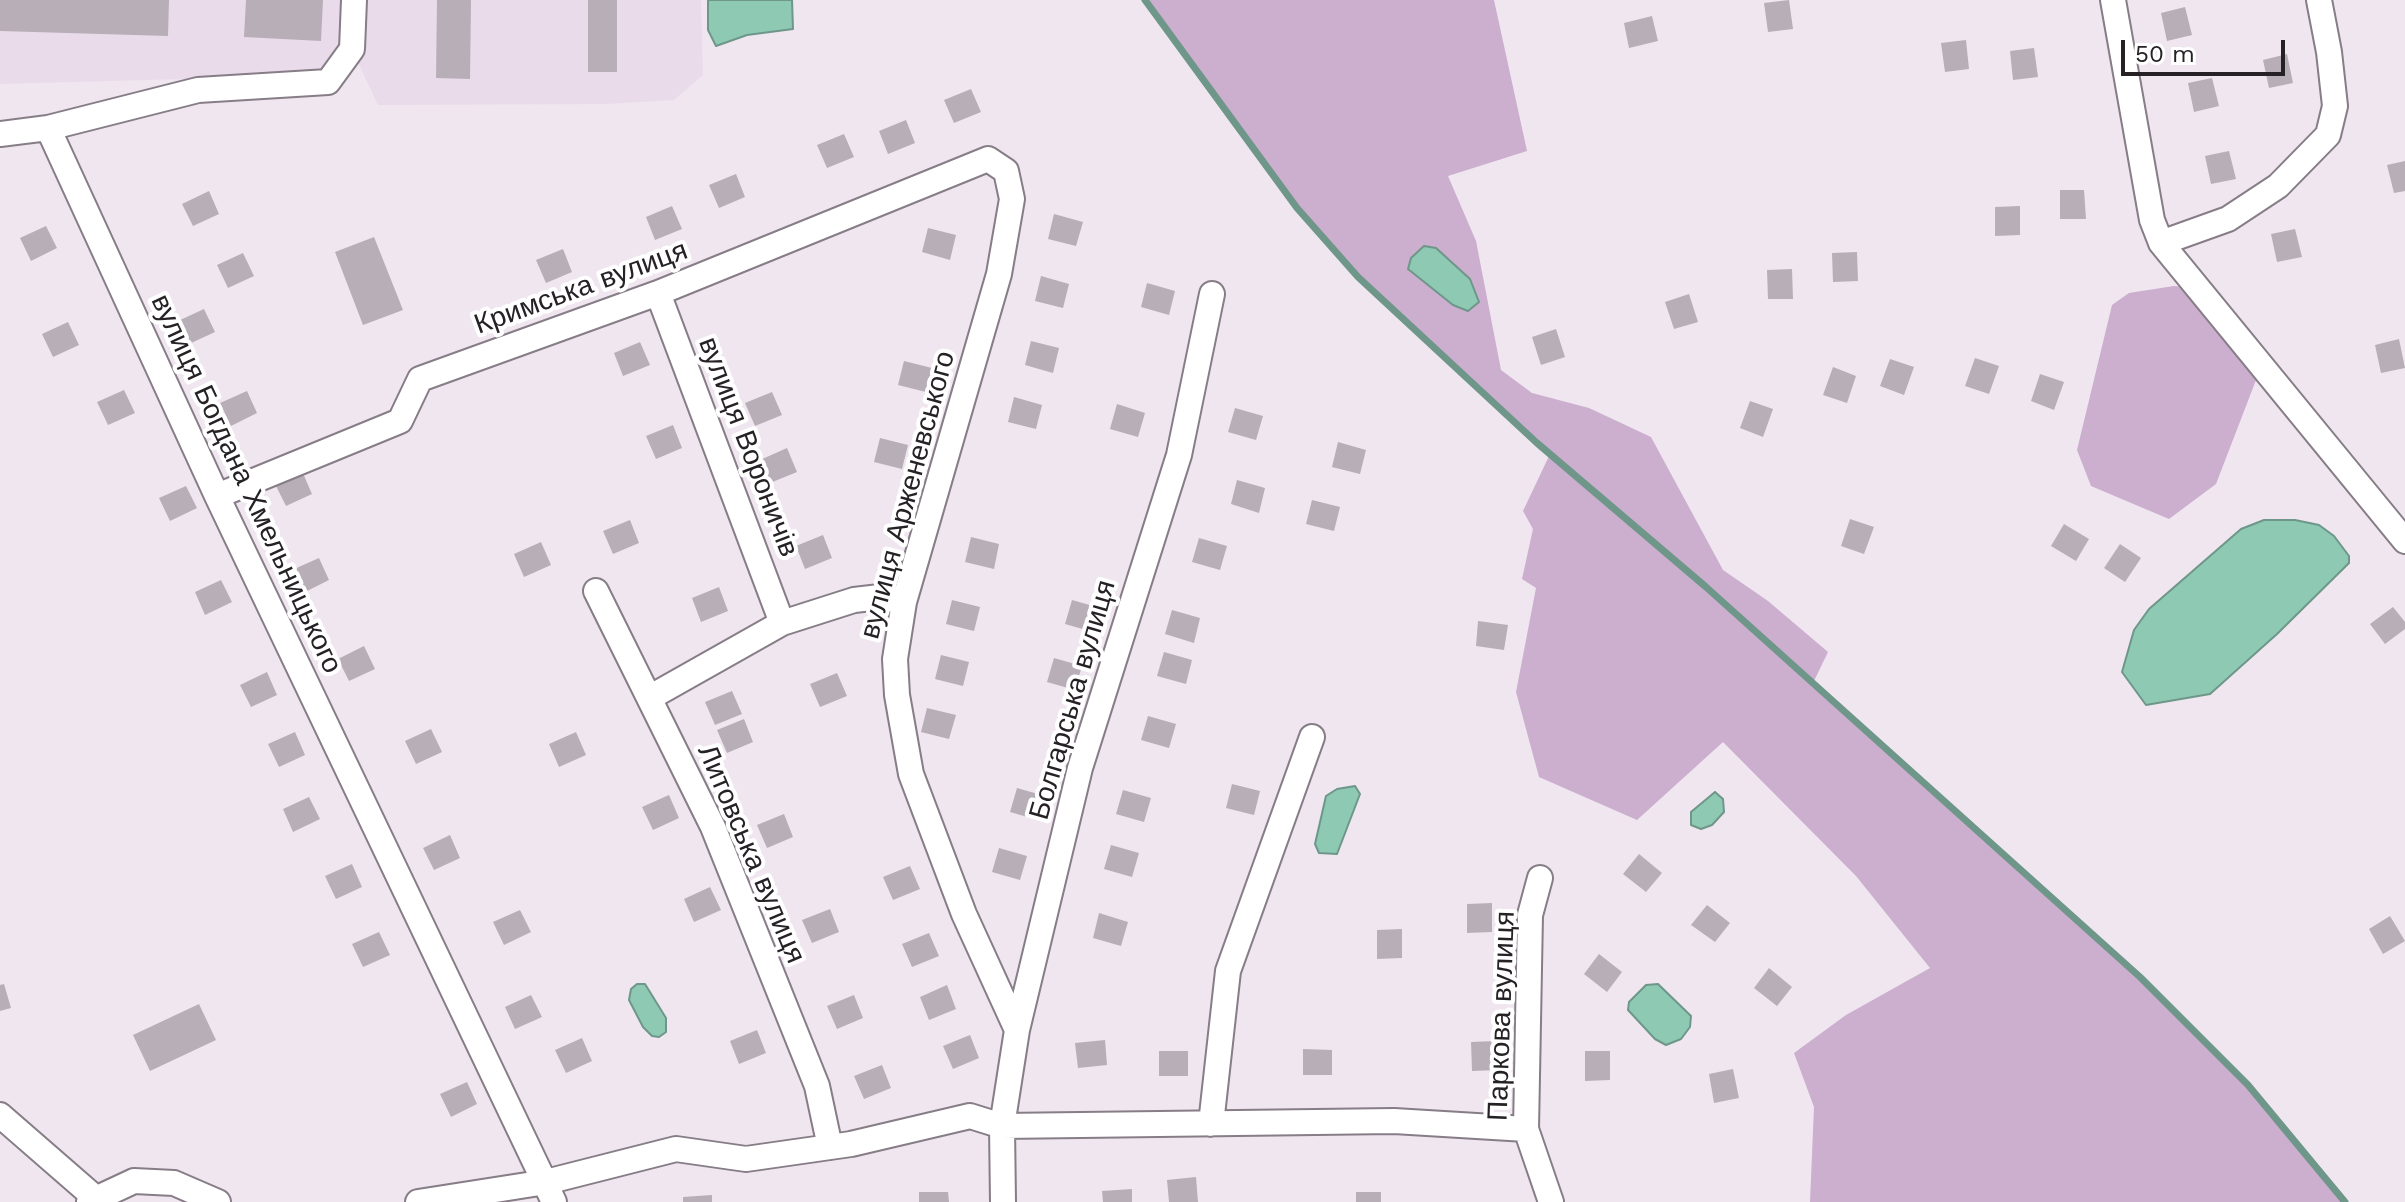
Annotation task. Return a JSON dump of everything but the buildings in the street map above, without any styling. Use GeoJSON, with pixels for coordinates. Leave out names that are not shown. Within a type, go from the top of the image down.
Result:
{"type":"FeatureCollection","features":[{"type":"Feature","properties":{"kind":"street"},"geometry":{"type":"LineString","coordinates":[[0,134],[48,128],[198,90],[328,82],[352,49],[354,0]]}},
{"type":"Feature","properties":{"kind":"street"},"geometry":{"type":"LineString","coordinates":[[2113,0],[2152,220],[2161,243],[2405,541]]}},
{"type":"Feature","properties":{"kind":"street"},"geometry":{"type":"LineString","coordinates":[[2161,243],[2228,219],[2278,186],[2328,135],[2335,106],[2319,0]]}},
{"type":"Feature","properties":{"kind":"street","name":"вулиця Богдана Хмельницького"},"geometry":{"type":"LineString","coordinates":[[48,128],[217,496],[550,1192]]}},
{"type":"Feature","properties":{"kind":"street","name":"Кримська вулиця"},"geometry":{"type":"LineString","coordinates":[[217,496],[400,421],[420,379],[658,293],[988,159]]}},
{"type":"Feature","properties":{"kind":"street","name":"вулиця Арженевського"},"geometry":{"type":"LineString","coordinates":[[988,159],[1006,171],[1012,199],[999,274],[904,602],[895,659],[897,695],[911,774],[964,914],[1017,1030]]}},
{"type":"Feature","properties":{"kind":"street","name":"вулиця Вороничів"},"geometry":{"type":"LineString","coordinates":[[658,293],[782,623]]}},
{"type":"Feature","properties":{"kind":"street","name":"Болгарська вулиця"},"geometry":{"type":"LineString","coordinates":[[1003,1202],[1002,1126],[1017,1030],[1080,768],[1179,455],[1212,294]]}},
{"type":"Feature","properties":{"kind":"street","name":"Литовська вулиця"},"geometry":{"type":"LineString","coordinates":[[596,591],[713,827],[817,1086],[830,1147]]}},
{"type":"Feature","properties":{"kind":"street"},"geometry":{"type":"LineString","coordinates":[[649,698],[782,623],[854,600],[880,597],[904,602]]}},
{"type":"Feature","properties":{"kind":"street"},"geometry":{"type":"LineString","coordinates":[[1211,1124],[1228,971],[1312,737]]}},
{"type":"Feature","properties":{"kind":"street","name":"Паркова вулиця"},"geometry":{"type":"LineString","coordinates":[[1540,878],[1530,915],[1526,1129],[1551,1202]]}},
{"type":"Feature","properties":{"kind":"street"},"geometry":{"type":"LineString","coordinates":[[0,1115],[95,1200],[134,1181],[147,1181],[174,1183],[218,1202]]}},
{"type":"Feature","properties":{"kind":"street"},"geometry":{"type":"LineString","coordinates":[[418,1202],[550,1192],[676,1149],[746,1159],[830,1147],[970,1116],[1002,1126],[1394,1121],[1526,1129]]}},
{"type":"Feature","properties":{"kind":"shaded area"},"geometry":{"type":"Polygon","coordinates":[[[0,0],[701,0],[703,75],[674,100],[607,104],[378,105],[352,50],[328,82],[198,90],[184,79],[0,84],[0,0]]]}},
{"type":"Feature","properties":{"kind":"shaded area"},"geometry":{"type":"Polygon","coordinates":[[[708,0],[792,0],[793,29],[747,35],[716,46],[708,30],[708,0]]]}},
{"type":"Feature","properties":{"kind":"shaded area"},"geometry":{"type":"Polygon","coordinates":[[[1145,0],[1494,0],[1527,151],[1448,176],[1476,241],[1501,370],[1532,393],[1589,408],[1651,437],[1723,570],[1768,601],[1828,652],[1813,683],[2140,977],[2248,1085],[2345,1202],[1810,1202],[1814,1107],[1794,1053],[1846,1015],[1930,968],[1856,876],[1723,742],[1637,820],[1539,777],[1516,692],[1536,588],[1522,579],[1533,529],[1523,511],[1550,454],[1358,277],[1297,208],[1145,0]]]}},
{"type":"Feature","properties":{"kind":"shaded area"},"geometry":{"type":"Polygon","coordinates":[[[1424,246],[1436,248],[1470,279],[1479,302],[1468,311],[1453,305],[1408,269],[1411,258],[1424,246]]]}},
{"type":"Feature","properties":{"kind":"shaded area"},"geometry":{"type":"Polygon","coordinates":[[[2174,286],[2198,288],[2261,367],[2216,484],[2169,519],[2091,486],[2077,450],[2112,305],[2129,293],[2174,286]]]}},
{"type":"Feature","properties":{"kind":"shaded area"},"geometry":{"type":"Polygon","coordinates":[[[2264,520],[2295,520],[2319,525],[2334,536],[2349,556],[2349,563],[2210,694],[2146,705],[2122,672],[2134,630],[2149,609],[2241,529],[2264,520]]]}},
{"type":"Feature","properties":{"kind":"shaded area"},"geometry":{"type":"Polygon","coordinates":[[[1355,786],[1360,794],[1337,854],[1319,853],[1315,844],[1326,796],[1337,789],[1355,786]]]}},
{"type":"Feature","properties":{"kind":"shaded area"},"geometry":{"type":"Polygon","coordinates":[[[1715,792],[1723,799],[1724,812],[1712,825],[1701,829],[1691,825],[1691,812],[1715,792]]]}},
{"type":"Feature","properties":{"kind":"shaded area"},"geometry":{"type":"Polygon","coordinates":[[[637,984],[645,984],[666,1018],[666,1032],[659,1037],[652,1036],[643,1027],[629,1000],[631,989],[637,984]]]}},
{"type":"Feature","properties":{"kind":"shaded area"},"geometry":{"type":"Polygon","coordinates":[[[1658,984],[1691,1016],[1690,1027],[1681,1039],[1666,1045],[1655,1039],[1628,1010],[1629,1002],[1646,985],[1658,984]]]}},
{"type":"Feature","properties":{"kind":"waterway"},"geometry":{"type":"LineString","coordinates":[[1145,0],[1297,208],[1358,277],[1537,443],[1706,587],[2140,977],[2248,1085],[2345,1202]]}}]}
